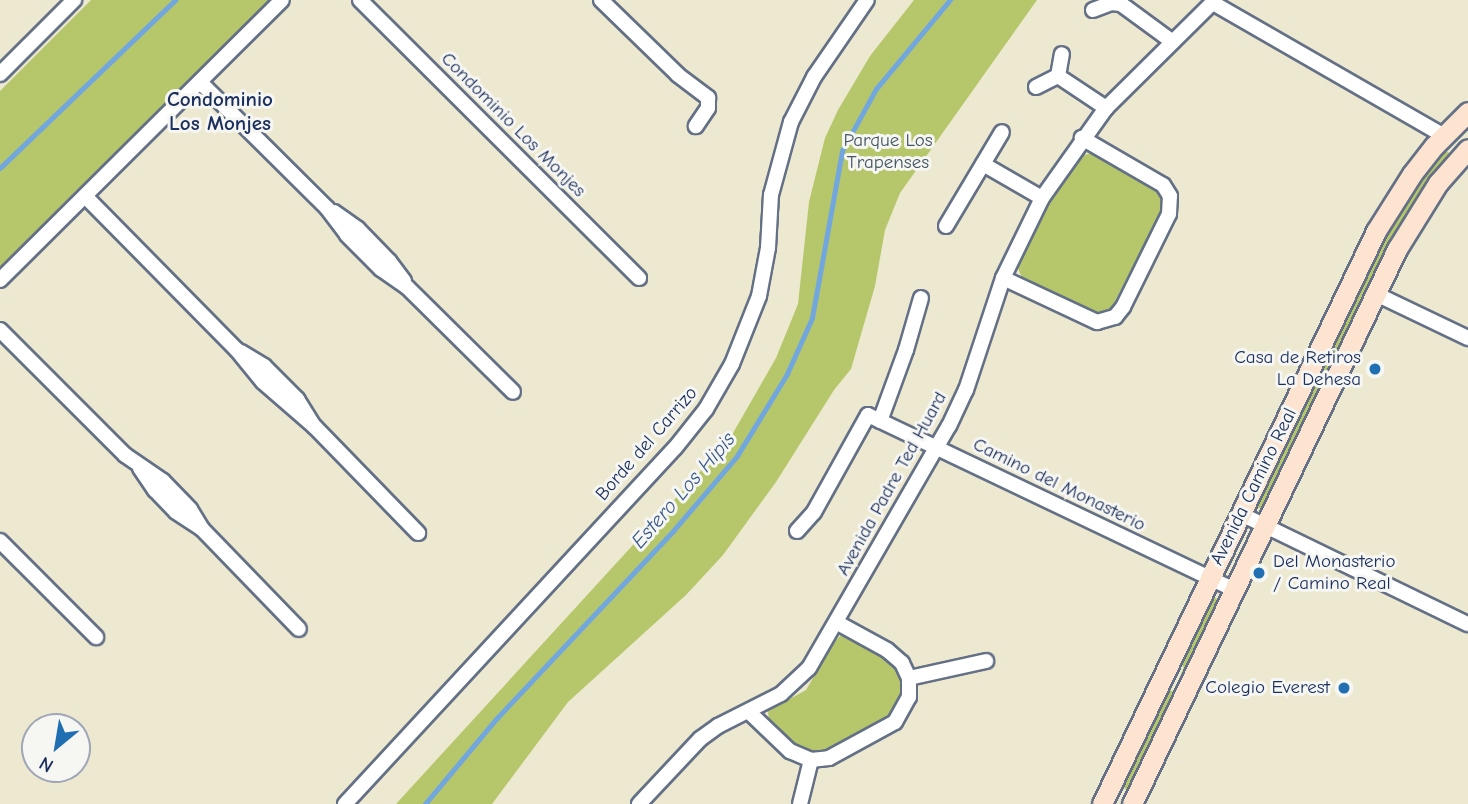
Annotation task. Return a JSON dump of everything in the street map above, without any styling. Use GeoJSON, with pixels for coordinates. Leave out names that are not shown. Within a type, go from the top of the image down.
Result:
{"type":"FeatureCollection","features":[{"type":"Feature","properties":{"kind":"main road","name":"Avenida Camino Real"},"geometry":{"type":"LineString","coordinates":[[1106,803],[1210,578],[1381,222],[1412,174],[1443,135],[1468,112]]}},
{"type":"Feature","properties":{"kind":"main road","name":"Avenida Camino Real"},"geometry":{"type":"LineString","coordinates":[[1132,804],[1418,212],[1468,149]]}},
{"type":"Feature","properties":{"kind":"street"},"geometry":{"type":"LineString","coordinates":[[0,74],[74,0]]}},
{"type":"Feature","properties":{"kind":"street"},"geometry":{"type":"LineString","coordinates":[[0,280],[282,0]]}},
{"type":"Feature","properties":{"kind":"street","name":"Condominio Los Monjes"},"geometry":{"type":"LineString","coordinates":[[360,0],[639,278]]}},
{"type":"Feature","properties":{"kind":"street"},"geometry":{"type":"LineString","coordinates":[[601,0],[678,75],[708,98],[708,108],[696,126]]}},
{"type":"Feature","properties":{"kind":"street","name":"Borde del Carrizo"},"geometry":{"type":"LineString","coordinates":[[345,804],[675,448],[706,409],[737,353],[758,296],[768,248],[774,183],[791,122],[814,77],[867,0]]}},
{"type":"Feature","properties":{"kind":"street"},"geometry":{"type":"LineString","coordinates":[[1093,9],[1122,2],[1172,42]]}},
{"type":"Feature","properties":{"kind":"street"},"geometry":{"type":"LineString","coordinates":[[1214,2],[1443,135]]}},
{"type":"Feature","properties":{"kind":"street","name":"Avenida Padre Ted Huard"},"geometry":{"type":"LineString","coordinates":[[639,804],[700,739],[718,726],[781,694],[800,678],[836,622],[937,448],[966,390],[1003,278],[1042,198],[1082,138],[1106,108],[1214,2]]}},
{"type":"Feature","properties":{"kind":"street"},"geometry":{"type":"LineString","coordinates":[[1058,76],[1062,54]]}},
{"type":"Feature","properties":{"kind":"street"},"geometry":{"type":"LineString","coordinates":[[1058,76],[1106,108]]}},
{"type":"Feature","properties":{"kind":"street"},"geometry":{"type":"LineString","coordinates":[[1036,86],[1058,76]]}},
{"type":"Feature","properties":{"kind":"street"},"geometry":{"type":"LineString","coordinates":[[200,82],[327,208],[358,229],[394,267],[407,287],[513,392]]}},
{"type":"Feature","properties":{"kind":"street"},"geometry":{"type":"LineString","coordinates":[[946,226],[1002,132]]}},
{"type":"Feature","properties":{"kind":"street"},"geometry":{"type":"LineString","coordinates":[[1003,278],[1097,322],[1115,317],[1123,307],[1169,214],[1170,196],[1163,185],[1082,138]]}},
{"type":"Feature","properties":{"kind":"street"},"geometry":{"type":"LineString","coordinates":[[983,164],[1042,198]]}},
{"type":"Feature","properties":{"kind":"street"},"geometry":{"type":"LineString","coordinates":[[85,196],[237,350],[263,382],[289,408],[315,427],[418,533]]}},
{"type":"Feature","properties":{"kind":"street"},"geometry":{"type":"LineString","coordinates":[[1377,294],[1468,338]]}},
{"type":"Feature","properties":{"kind":"street"},"geometry":{"type":"LineString","coordinates":[[797,531],[814,512],[874,418],[906,351],[921,298]]}},
{"type":"Feature","properties":{"kind":"street"},"geometry":{"type":"LineString","coordinates":[[0,330],[139,467],[163,481],[190,509],[201,529],[299,629]]}},
{"type":"Feature","properties":{"kind":"street","name":"Camino del Monasterio"},"geometry":{"type":"LineString","coordinates":[[874,418],[1234,590]]}},
{"type":"Feature","properties":{"kind":"street"},"geometry":{"type":"LineString","coordinates":[[1241,514],[1468,624]]}},
{"type":"Feature","properties":{"kind":"street"},"geometry":{"type":"LineString","coordinates":[[0,541],[96,637]]}},
{"type":"Feature","properties":{"kind":"street"},"geometry":{"type":"LineString","coordinates":[[749,712],[790,751],[811,760],[829,758],[895,722],[909,697],[909,678],[902,663],[892,653],[836,622]]}},
{"type":"Feature","properties":{"kind":"street"},"geometry":{"type":"LineString","coordinates":[[909,678],[986,662]]}},
{"type":"Feature","properties":{"kind":"street"},"geometry":{"type":"LineString","coordinates":[[800,804],[811,760]]}},
{"type":"Feature","properties":{"kind":"green space"},"geometry":{"type":"Polygon","coordinates":[[[91,0],[269,0],[102,172],[0,270],[0,91],[91,0]]]}},
{"type":"Feature","properties":{"kind":"green space","name":"Parque Los Trapenses"},"geometry":{"type":"Polygon","coordinates":[[[914,0],[1037,0],[900,193],[885,230],[875,286],[851,369],[834,390],[776,482],[723,555],[686,595],[568,702],[492,804],[396,804],[729,440],[776,358],[798,304],[809,202],[825,138],[870,56],[914,0]]]}},
{"type":"Feature","properties":{"kind":"green space"},"geometry":{"type":"Polygon","coordinates":[[[1442,149],[1451,154],[1432,178],[1265,508],[1257,508],[1255,504],[1391,221],[1442,149]]]}},
{"type":"Feature","properties":{"kind":"green space"},"geometry":{"type":"Polygon","coordinates":[[[1092,153],[1159,192],[1163,207],[1111,309],[1097,314],[1022,278],[1017,266],[1051,200],[1080,156],[1092,153]]]}},
{"type":"Feature","properties":{"kind":"green space"},"geometry":{"type":"Polygon","coordinates":[[[1214,596],[1220,603],[1180,685],[1177,684],[1184,667],[1178,664],[1210,598],[1214,596]]]}},
{"type":"Feature","properties":{"kind":"green space"},"geometry":{"type":"Polygon","coordinates":[[[848,635],[887,656],[900,670],[905,686],[900,704],[892,717],[825,753],[802,751],[769,724],[768,711],[806,690],[833,644],[840,636],[848,635]]]}},
{"type":"Feature","properties":{"kind":"green space"},"geometry":{"type":"Polygon","coordinates":[[[1175,671],[1177,673],[1170,690],[1176,693],[1131,788],[1126,790],[1122,784],[1175,671]]]}},
{"type":"Feature","properties":{"kind":"waterway"},"geometry":{"type":"LineString","coordinates":[[0,168],[175,0]]}},
{"type":"Feature","properties":{"kind":"waterway","name":"Estero Los Hipis"},"geometry":{"type":"LineString","coordinates":[[425,804],[497,718],[673,531],[737,456],[787,374],[812,318],[842,151],[876,89],[950,0]]}},
{"type":"Feature","properties":{"kind":"place","name":"Casa de Retiros La Dehesa"},"geometry":{"type":"Point","coordinates":[1375,369]}},
{"type":"Feature","properties":{"kind":"place","name":"Del Monasterio / Camino Real"},"geometry":{"type":"Point","coordinates":[1259,573]}},
{"type":"Feature","properties":{"kind":"place","name":"Colegio Everest"},"geometry":{"type":"Point","coordinates":[1344,688]}},
{"type":"Feature","properties":{"kind":"district","name":"Condominio Los Monjes"},"geometry":{"type":"Point","coordinates":[220,111]}}]}
